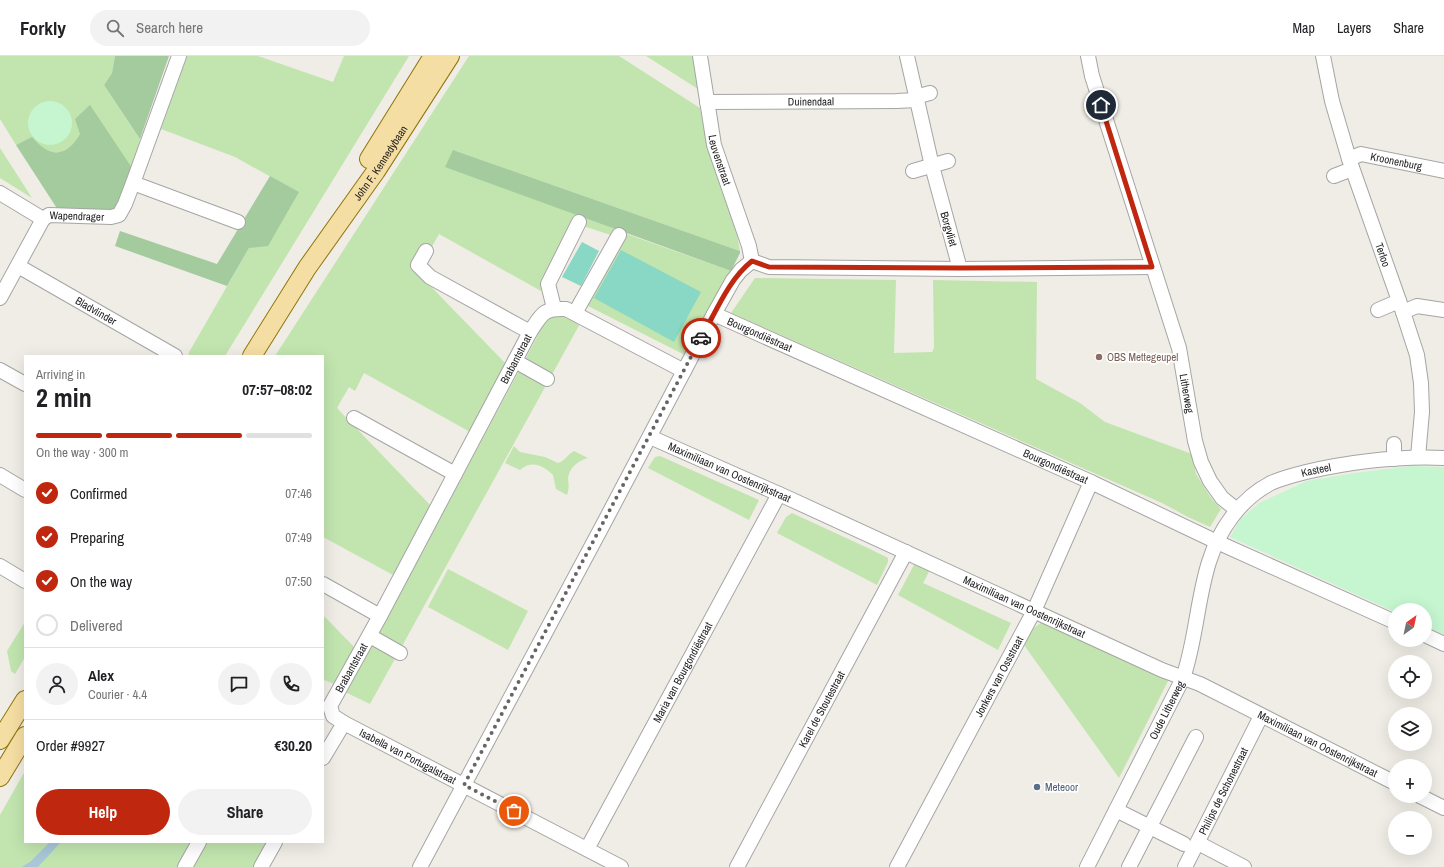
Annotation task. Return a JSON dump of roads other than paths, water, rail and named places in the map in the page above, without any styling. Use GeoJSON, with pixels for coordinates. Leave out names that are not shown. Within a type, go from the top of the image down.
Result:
{"type":"FeatureCollection","features":[{"type":"Feature","properties":{"kind":"main road","name":"John F. Kennedybaan"},"geometry":{"type":"LineString","coordinates":[[307,268],[323,236],[433,56]]}},
{"type":"Feature","properties":{"kind":"main road","name":"John F. Kennedybaan"},"geometry":{"type":"LineString","coordinates":[[253,355],[307,268],[376,171],[450,56]]}},
{"type":"Feature","properties":{"kind":"main road"},"geometry":{"type":"LineString","coordinates":[[0,740],[24,702]]}},
{"type":"Feature","properties":{"kind":"main road"},"geometry":{"type":"LineString","coordinates":[[0,777],[24,738]]}},
{"type":"Feature","properties":{"kind":"street","name":"Wapendrager"},"geometry":{"type":"LineString","coordinates":[[0,298],[43,219],[49,215],[110,217],[119,215],[133,183],[179,56]]}},
{"type":"Feature","properties":{"kind":"street","name":"Leuvenstraat"},"geometry":{"type":"LineString","coordinates":[[700,56],[714,145],[749,246],[752,261]]}},
{"type":"Feature","properties":{"kind":"street","name":"Borgvliet"},"geometry":{"type":"LineString","coordinates":[[907,56],[932,166],[960,268]]}},
{"type":"Feature","properties":{"kind":"street","name":"Litherweg"},"geometry":{"type":"LineString","coordinates":[[1088,56],[1092,76],[1179,348],[1195,441],[1201,462],[1210,481],[1222,498],[1237,510]]}},
{"type":"Feature","properties":{"kind":"street","name":"Terloo"},"geometry":{"type":"LineString","coordinates":[[1323,56],[1332,101],[1350,164],[1417,355],[1421,384],[1422,412],[1418,457]]}},
{"type":"Feature","properties":{"kind":"street","name":"Duinendaal"},"geometry":{"type":"LineString","coordinates":[[707,102],[897,101],[916,98],[930,92]]}},
{"type":"Feature","properties":{"kind":"street","name":"Kroonenburg"},"geometry":{"type":"LineString","coordinates":[[1334,176],[1361,154],[1444,171]]}},
{"type":"Feature","properties":{"kind":"street"},"geometry":{"type":"LineString","coordinates":[[913,170],[948,162]]}},
{"type":"Feature","properties":{"kind":"street"},"geometry":{"type":"LineString","coordinates":[[133,183],[238,222]]}},
{"type":"Feature","properties":{"kind":"street"},"geometry":{"type":"LineString","coordinates":[[0,193],[43,219]]}},
{"type":"Feature","properties":{"kind":"street"},"geometry":{"type":"LineString","coordinates":[[554,308],[548,284],[579,222]]}},
{"type":"Feature","properties":{"kind":"street"},"geometry":{"type":"LineString","coordinates":[[575,313],[619,235]]}},
{"type":"Feature","properties":{"kind":"street","name":"Brabantstraat"},"geometry":{"type":"LineString","coordinates":[[344,723],[333,716],[330,706],[370,636],[530,332],[430,277],[418,265],[426,251]]}},
{"type":"Feature","properties":{"kind":"street"},"geometry":{"type":"LineString","coordinates":[[420,867],[650,437],[714,314],[733,280],[741,270],[752,261],[769,267],[1152,267]]}},
{"type":"Feature","properties":{"kind":"street","name":"Bladvlinder"},"geometry":{"type":"LineString","coordinates":[[18,266],[173,355]]}},
{"type":"Feature","properties":{"kind":"street"},"geometry":{"type":"LineString","coordinates":[[1378,310],[1401,306],[1417,306],[1444,310]]}},
{"type":"Feature","properties":{"kind":"street"},"geometry":{"type":"LineString","coordinates":[[530,332],[544,313],[554,308],[566,309],[684,371]]}},
{"type":"Feature","properties":{"kind":"street","name":"Bourgondiëstraat"},"geometry":{"type":"LineString","coordinates":[[714,314],[1091,482],[1217,542],[1388,619]]}},
{"type":"Feature","properties":{"kind":"street"},"geometry":{"type":"LineString","coordinates":[[515,360],[547,379]]}},
{"type":"Feature","properties":{"kind":"street"},"geometry":{"type":"LineString","coordinates":[[0,370],[24,383]]}},
{"type":"Feature","properties":{"kind":"street"},"geometry":{"type":"LineString","coordinates":[[354,418],[455,474]]}},
{"type":"Feature","properties":{"kind":"street","name":"Maximiliaan van Oostenrijkstraat"},"geometry":{"type":"LineString","coordinates":[[650,437],[1034,610],[1162,670],[1200,684],[1388,780]]}},
{"type":"Feature","properties":{"kind":"street"},"geometry":{"type":"LineString","coordinates":[[1394,444],[1394,459]]}},
{"type":"Feature","properties":{"kind":"street","name":"Kasteel"},"geometry":{"type":"LineString","coordinates":[[1217,542],[1231,516],[1237,510],[1260,490],[1285,477],[1321,469],[1394,459],[1418,457],[1444,458]]}},
{"type":"Feature","properties":{"kind":"street"},"geometry":{"type":"LineString","coordinates":[[0,475],[24,489]]}},
{"type":"Feature","properties":{"kind":"street","name":"Jonkers van Ossstraat"},"geometry":{"type":"LineString","coordinates":[[897,867],[1034,610],[1091,482]]}},
{"type":"Feature","properties":{"kind":"street","name":"Maria van Bourgondiëstraat"},"geometry":{"type":"LineString","coordinates":[[587,850],[779,494]]}},
{"type":"Feature","properties":{"kind":"street","name":"Oude Litherweg"},"geometry":{"type":"LineString","coordinates":[[1087,867],[1184,678],[1189,661],[1209,562],[1217,542]]}},
{"type":"Feature","properties":{"kind":"street","name":"Karel de Stoutestraat"},"geometry":{"type":"LineString","coordinates":[[737,867],[906,552]]}},
{"type":"Feature","properties":{"kind":"street"},"geometry":{"type":"LineString","coordinates":[[0,566],[24,580]]}},
{"type":"Feature","properties":{"kind":"street"},"geometry":{"type":"LineString","coordinates":[[324,585],[380,616]]}},
{"type":"Feature","properties":{"kind":"street"},"geometry":{"type":"LineString","coordinates":[[370,636],[400,653]]}},
{"type":"Feature","properties":{"kind":"street"},"geometry":{"type":"LineString","coordinates":[[1432,638],[1444,644]]}},
{"type":"Feature","properties":{"kind":"street","name":"Philips de Schonestraat"},"geometry":{"type":"LineString","coordinates":[[1186,867],[1191,844],[1261,716]]}},
{"type":"Feature","properties":{"kind":"street"},"geometry":{"type":"LineString","coordinates":[[324,756],[344,723]]}},
{"type":"Feature","properties":{"kind":"street","name":"Isabella van Portugalstraat"},"geometry":{"type":"LineString","coordinates":[[344,723],[621,867]]}},
{"type":"Feature","properties":{"kind":"street"},"geometry":{"type":"LineString","coordinates":[[1129,867],[1196,737]]}},
{"type":"Feature","properties":{"kind":"street"},"geometry":{"type":"LineString","coordinates":[[1432,802],[1444,808]]}},
{"type":"Feature","properties":{"kind":"street"},"geometry":{"type":"LineString","coordinates":[[1116,810],[1150,827],[1244,867]]}},
{"type":"Feature","properties":{"kind":"street"},"geometry":{"type":"LineString","coordinates":[[185,867],[197,843]]}},
{"type":"Feature","properties":{"kind":"street"},"geometry":{"type":"LineString","coordinates":[[261,867],[274,843]]}},
{"type":"Feature","properties":{"kind":"place","name":"OBS Mettegeupel"},"geometry":{"type":"Point","coordinates":[1099,357]}},
{"type":"Feature","properties":{"kind":"place","name":"Meteoor"},"geometry":{"type":"Point","coordinates":[1037,787]}}]}
